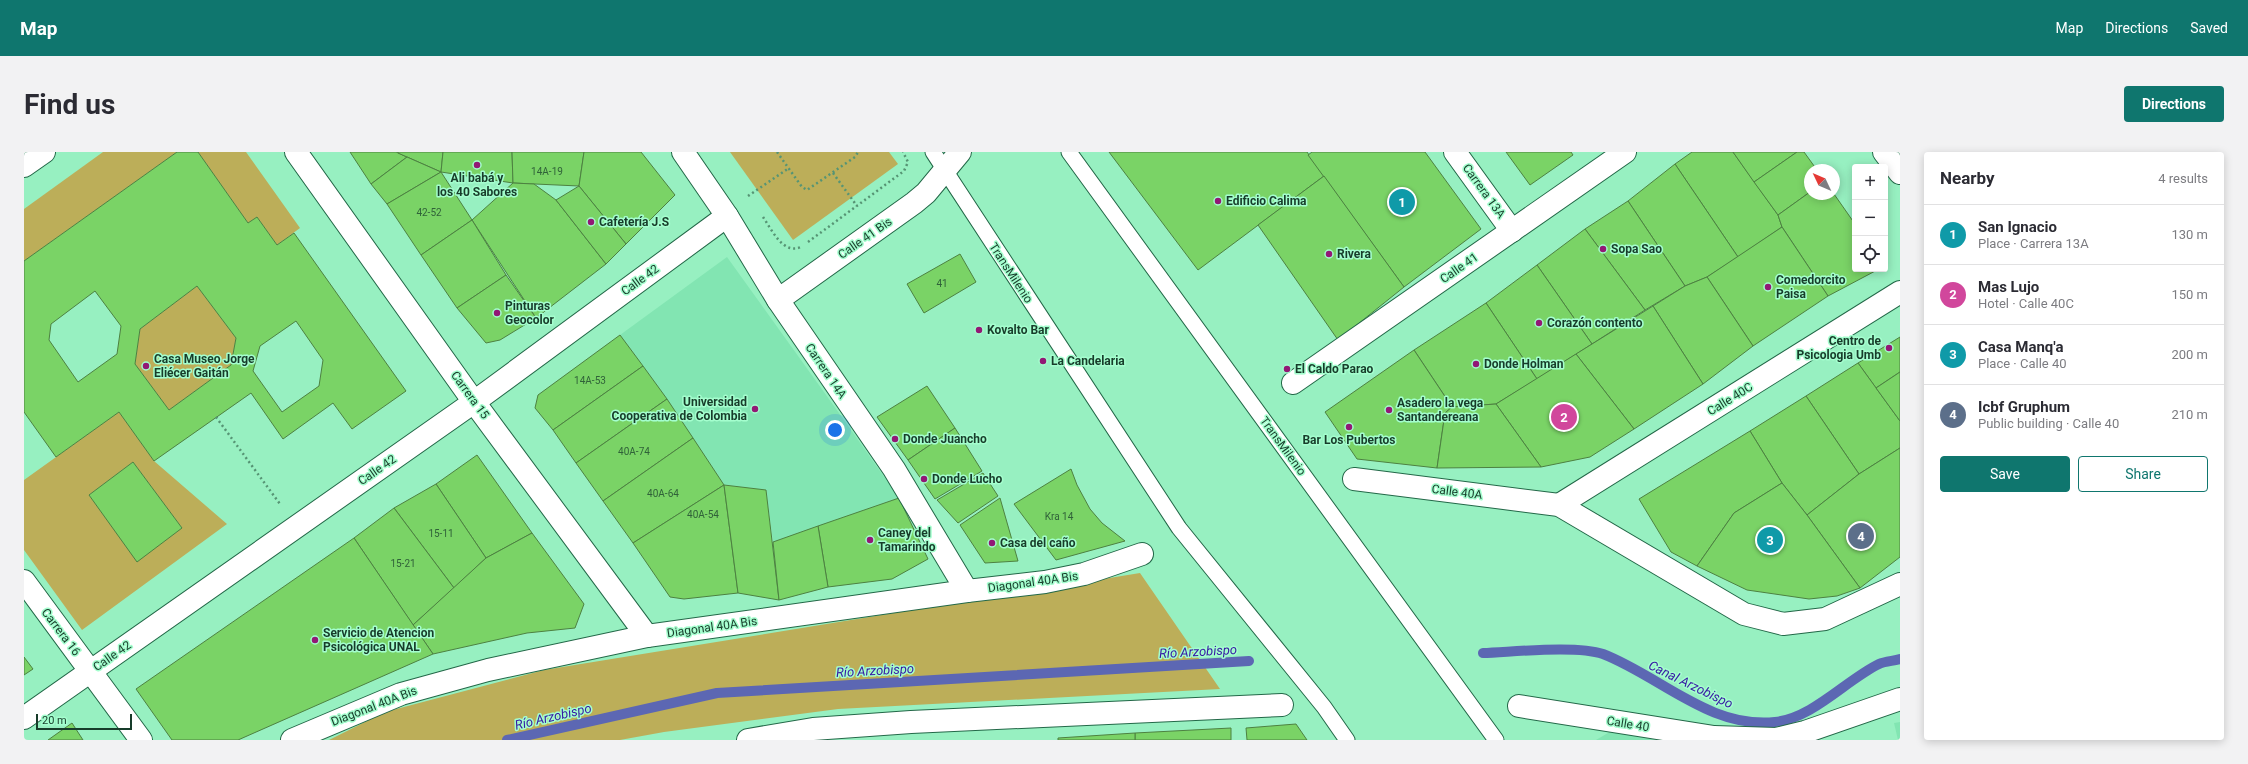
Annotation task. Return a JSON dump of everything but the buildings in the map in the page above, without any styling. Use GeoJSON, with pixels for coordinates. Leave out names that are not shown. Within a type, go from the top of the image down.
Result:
{"type":"FeatureCollection","features":[{"type":"Feature","properties":{"kind":"street"},"geometry":{"type":"LineString","coordinates":[[24,166],[44,152]]}},
{"type":"Feature","properties":{"kind":"street","name":"Carrera 15"},"geometry":{"type":"LineString","coordinates":[[296,152],[474,402],[647,636]]}},
{"type":"Feature","properties":{"kind":"street","name":"Carrera 14A"},"geometry":{"type":"LineString","coordinates":[[683,152],[727,216],[778,300],[894,469],[967,591]]}},
{"type":"Feature","properties":{"kind":"street"},"geometry":{"type":"LineString","coordinates":[[946,171],[960,152]]}},
{"type":"Feature","properties":{"kind":"street","name":"Carrera 13A"},"geometry":{"type":"LineString","coordinates":[[1455,152],[1512,231]]}},
{"type":"Feature","properties":{"kind":"street","name":"Calle 41"},"geometry":{"type":"LineString","coordinates":[[1293,383],[1625,152]]}},
{"type":"Feature","properties":{"kind":"street"},"geometry":{"type":"LineString","coordinates":[[1884,152],[1900,173]]}},
{"type":"Feature","properties":{"kind":"street","name":"Calle 41 Bis"},"geometry":{"type":"LineString","coordinates":[[778,300],[914,203],[946,171]]}},
{"type":"Feature","properties":{"kind":"street","name":"Calle 42"},"geometry":{"type":"LineString","coordinates":[[24,718],[474,402],[727,216]]}},
{"type":"Feature","properties":{"kind":"street","name":"Calle 40C"},"geometry":{"type":"LineString","coordinates":[[1559,505],[1900,292]]}},
{"type":"Feature","properties":{"kind":"street","name":"Calle 40A"},"geometry":{"type":"LineString","coordinates":[[1354,479],[1559,505]]}},
{"type":"Feature","properties":{"kind":"street"},"geometry":{"type":"LineString","coordinates":[[1559,505],[1744,614],[1783,624],[1825,619],[1900,584]]}},
{"type":"Feature","properties":{"kind":"street","name":"Diagonal 40A Bis"},"geometry":{"type":"LineString","coordinates":[[292,740],[401,694],[488,670],[647,636],[967,591],[1045,582],[1084,574],[1142,554]]}},
{"type":"Feature","properties":{"kind":"street","name":"Carrera 16"},"geometry":{"type":"LineString","coordinates":[[24,582],[141,740]]}},
{"type":"Feature","properties":{"kind":"street","name":"Calle 40"},"geometry":{"type":"LineString","coordinates":[[1519,706],[1714,737],[1776,738],[1806,732],[1900,699]]}},
{"type":"Feature","properties":{"kind":"street"},"geometry":{"type":"LineString","coordinates":[[748,740],[815,734],[1282,705]]}},
{"type":"Feature","properties":{"kind":"lane","name":"TransMilenio"},"geometry":{"type":"LineString","coordinates":[[933,152],[1179,528],[1324,707],[1347,740]]}},
{"type":"Feature","properties":{"kind":"lane","name":"TransMilenio"},"geometry":{"type":"LineString","coordinates":[[1069,152],[1496,740]]}},
{"type":"Feature","properties":{"kind":"path"},"geometry":{"type":"LineString","coordinates":[[777,152],[802,187],[807,190],[858,155],[858,152]]}},
{"type":"Feature","properties":{"kind":"path"},"geometry":{"type":"LineString","coordinates":[[761,214],[782,244],[790,249],[799,248],[904,171],[908,162],[903,152]]}},
{"type":"Feature","properties":{"kind":"path"},"geometry":{"type":"LineString","coordinates":[[748,197],[789,168]]}},
{"type":"Feature","properties":{"kind":"path"},"geometry":{"type":"LineString","coordinates":[[833,173],[857,206]]}},
{"type":"Feature","properties":{"kind":"path"},"geometry":{"type":"LineString","coordinates":[[743,190],[752,203]]}},
{"type":"Feature","properties":{"kind":"path"},"geometry":{"type":"LineString","coordinates":[[216,417],[280,504]]}},
{"type":"Feature","properties":{"kind":"shaded area"},"geometry":{"type":"Polygon","coordinates":[[[103,152],[177,152],[24,261],[24,209],[103,152]]]}},
{"type":"Feature","properties":{"kind":"shaded area"},"geometry":{"type":"Polygon","coordinates":[[[198,152],[246,152],[300,228],[277,245],[257,217],[248,223],[198,152]]]}},
{"type":"Feature","properties":{"kind":"shaded area"},"geometry":{"type":"Polygon","coordinates":[[[730,152],[889,152],[898,164],[793,240],[730,152]]]}},
{"type":"Feature","properties":{"kind":"shaded area","name":"Universidad Cooperativa de Colombia"},"geometry":{"type":"Polygon","coordinates":[[[727,257],[899,498],[773,542],[766,490],[724,485],[667,399],[620,335],[727,257]]]}},
{"type":"Feature","properties":{"kind":"shaded area"},"geometry":{"type":"Polygon","coordinates":[[[197,286],[236,338],[231,365],[169,410],[135,364],[140,329],[197,286]]]}},
{"type":"Feature","properties":{"kind":"shaded area"},"geometry":{"type":"Polygon","coordinates":[[[119,412],[154,461],[227,524],[82,630],[24,550],[24,480],[119,412]],[[133,462],[89,495],[137,561],[182,528],[133,462]]]}},
{"type":"Feature","properties":{"kind":"shaded area"},"geometry":{"type":"Polygon","coordinates":[[[1140,573],[1220,689],[838,709],[664,732],[620,740],[329,740],[385,712],[544,670],[1140,573]]]}},
{"type":"Feature","properties":{"kind":"shaded area"},"geometry":{"type":"Polygon","coordinates":[[[1900,722],[1900,740],[1898,740],[1894,723],[1900,722]]]}},
{"type":"Feature","properties":{"kind":"shaded area"},"geometry":{"type":"Polygon","coordinates":[[[1613,730],[1655,740],[1596,740],[1613,730]]]}},
{"type":"Feature","properties":{"kind":"waterway","name":"Canal Arzobispo"},"geometry":{"type":"LineString","coordinates":[[1483,653],[1562,649],[1592,651],[1603,654],[1624,664],[1686,699],[1707,709],[1729,717],[1751,722],[1775,722],[1803,714],[1829,698],[1854,679],[1881,663],[1900,659]]}},
{"type":"Feature","properties":{"kind":"waterway","name":"Río Arzobispo"},"geometry":{"type":"LineString","coordinates":[[507,740],[717,693],[1249,661]]}},
{"type":"Feature","properties":{"kind":"place","name":"Ali babá y los 40 Sabores"},"geometry":{"type":"Point","coordinates":[477,165]}},
{"type":"Feature","properties":{"kind":"place","name":"Edificio Calima"},"geometry":{"type":"Point","coordinates":[1218,201]}},
{"type":"Feature","properties":{"kind":"place","name":"San Ignacio"},"geometry":{"type":"Point","coordinates":[1402,202]}},
{"type":"Feature","properties":{"kind":"place","name":"Cafetería J.S"},"geometry":{"type":"Point","coordinates":[591,222]}},
{"type":"Feature","properties":{"kind":"place","name":"Sopa Sao"},"geometry":{"type":"Point","coordinates":[1603,249]}},
{"type":"Feature","properties":{"kind":"place","name":"Rivera"},"geometry":{"type":"Point","coordinates":[1329,254]}},
{"type":"Feature","properties":{"kind":"place","name":"Comedorcito Paisa"},"geometry":{"type":"Point","coordinates":[1768,287]}},
{"type":"Feature","properties":{"kind":"place","name":"Pinturas Geocolor"},"geometry":{"type":"Point","coordinates":[497,313]}},
{"type":"Feature","properties":{"kind":"place","name":"Corazón contento"},"geometry":{"type":"Point","coordinates":[1539,323]}},
{"type":"Feature","properties":{"kind":"place","name":"Kovalto Bar"},"geometry":{"type":"Point","coordinates":[979,330]}},
{"type":"Feature","properties":{"kind":"place","name":"Centro de Psicologia Umb"},"geometry":{"type":"Point","coordinates":[1889,348]}},
{"type":"Feature","properties":{"kind":"place","name":"La Candelaria"},"geometry":{"type":"Point","coordinates":[1043,361]}},
{"type":"Feature","properties":{"kind":"place","name":"Donde Holman"},"geometry":{"type":"Point","coordinates":[1476,364]}},
{"type":"Feature","properties":{"kind":"place","name":"Casa Museo Jorge Eliécer Gaitán"},"geometry":{"type":"Point","coordinates":[146,366]}},
{"type":"Feature","properties":{"kind":"place","name":"El Caldo Parao"},"geometry":{"type":"Point","coordinates":[1287,369]}},
{"type":"Feature","properties":{"kind":"place","name":"Universidad Cooperativa de Colombia"},"geometry":{"type":"Point","coordinates":[755,409]}},
{"type":"Feature","properties":{"kind":"place","name":"Asadero la vega Santandereana"},"geometry":{"type":"Point","coordinates":[1389,410]}},
{"type":"Feature","properties":{"kind":"place","name":"Mas Lujo"},"geometry":{"type":"Point","coordinates":[1564,417]}},
{"type":"Feature","properties":{"kind":"place","name":"Bar Los Pubertos"},"geometry":{"type":"Point","coordinates":[1349,427]}},
{"type":"Feature","properties":{"kind":"place","name":"Donde Juancho"},"geometry":{"type":"Point","coordinates":[895,439]}},
{"type":"Feature","properties":{"kind":"place","name":"Donde Lucho"},"geometry":{"type":"Point","coordinates":[924,479]}},
{"type":"Feature","properties":{"kind":"place","name":"Icbf Gruphum"},"geometry":{"type":"Point","coordinates":[1861,536]}},
{"type":"Feature","properties":{"kind":"place","name":"Caney del Tamarindo"},"geometry":{"type":"Point","coordinates":[870,540]}},
{"type":"Feature","properties":{"kind":"place","name":"Casa Manq'a"},"geometry":{"type":"Point","coordinates":[1770,540]}},
{"type":"Feature","properties":{"kind":"place","name":"Casa del caño"},"geometry":{"type":"Point","coordinates":[992,543]}},
{"type":"Feature","properties":{"kind":"place","name":"Servicio de Atencion Psicológica UNAL"},"geometry":{"type":"Point","coordinates":[315,640]}}]}
